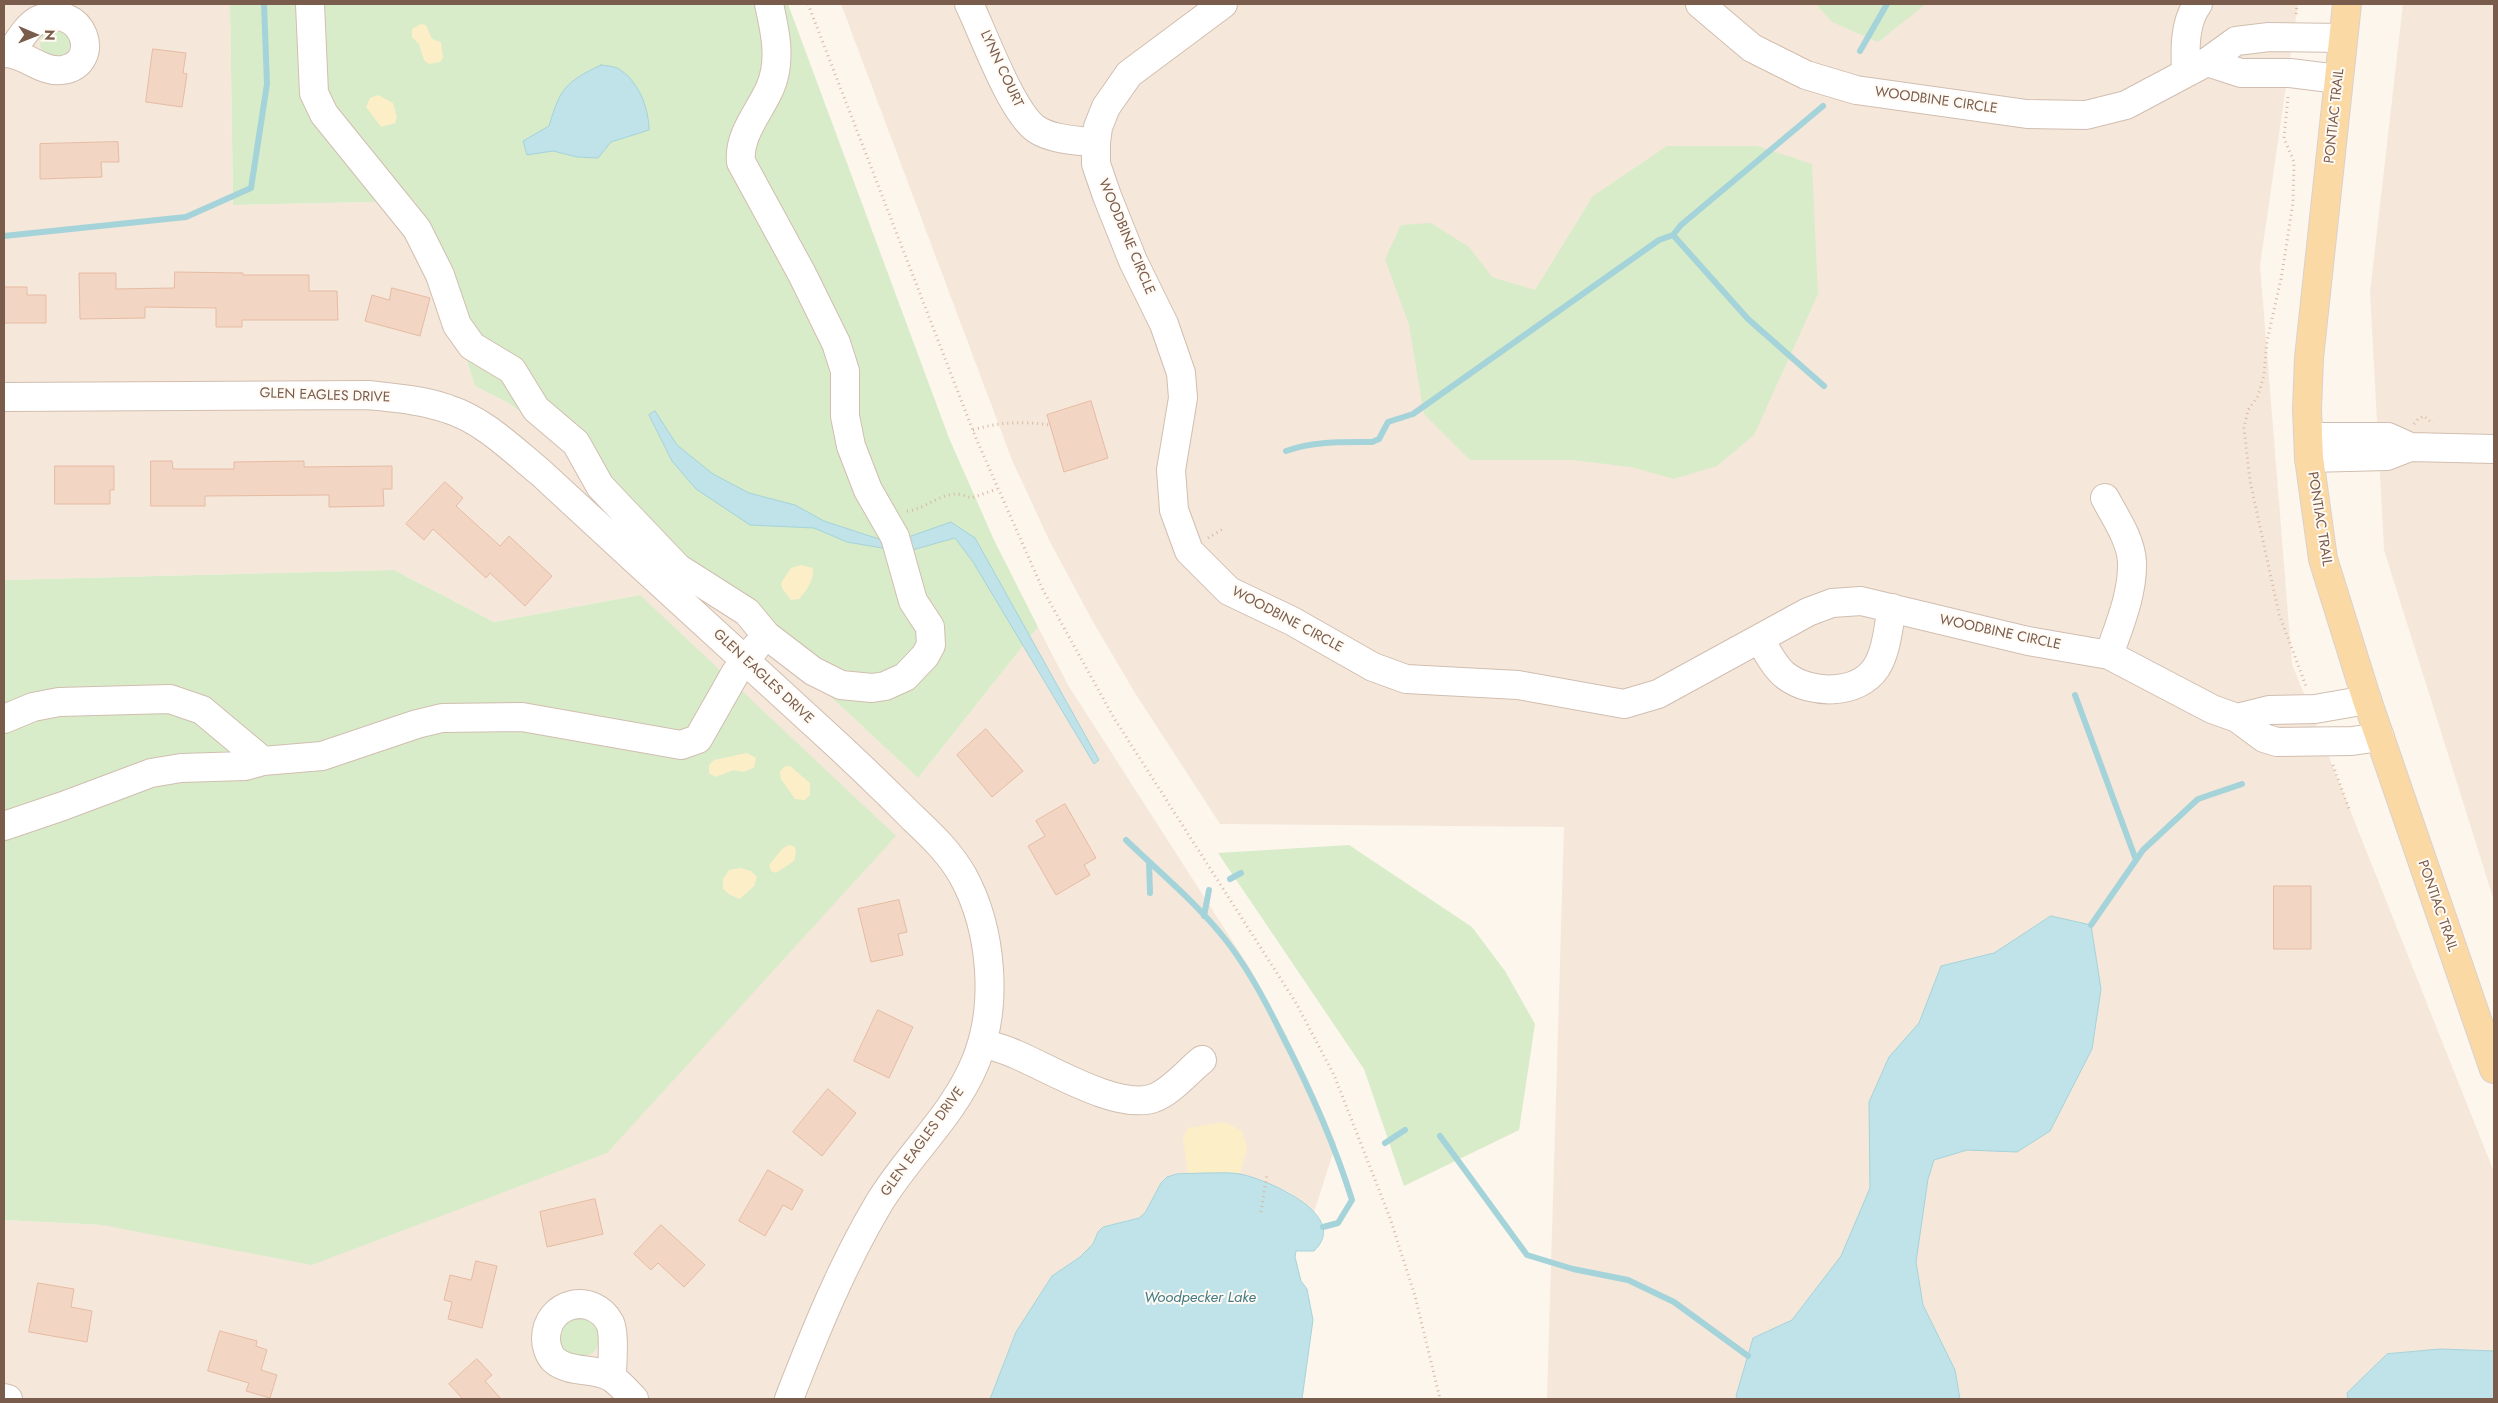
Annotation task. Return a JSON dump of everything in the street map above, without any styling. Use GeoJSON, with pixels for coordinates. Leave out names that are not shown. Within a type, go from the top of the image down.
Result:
{"type":"FeatureCollection","features":[{"type":"Feature","properties":{"kind":"main road","name":"PONTIAC TRAIL"},"geometry":{"type":"LineString","coordinates":[[2347,4],[2309,358],[2309,447],[2323,559],[2367,700],[2494,1069]]}},
{"type":"Feature","properties":{"kind":"street"},"geometry":{"type":"LineString","coordinates":[[310,4],[314,93],[324,114],[417,229],[440,275],[457,325],[472,346],[512,370],[536,409],[576,443],[600,486],[678,568],[747,612],[766,635],[812,671],[841,684],[872,688],[905,677],[925,656],[932,637],[930,627],[913,600],[895,537],[894,517],[865,483],[851,446],[845,416],[845,371],[836,343],[802,274],[741,162],[740,151],[744,137],[771,87],[775,71],[777,53],[769,4]]}},
{"type":"Feature","properties":{"kind":"street","name":"LYNN COURT"},"geometry":{"type":"LineString","coordinates":[[969,4],[1009,92],[1024,118],[1037,130],[1050,136],[1096,143]]}},
{"type":"Feature","properties":{"kind":"street","name":"WOODBINE CIRCLE"},"geometry":{"type":"LineString","coordinates":[[1222,4],[1130,74],[1106,107],[1098,126],[1096,164],[1133,261],[1164,324],[1181,373],[1183,398],[1171,470],[1174,510],[1189,550],[1229,591],[1292,621],[1373,667],[1406,679],[1518,685],[1624,704],[1658,694],[1808,612],[1832,603],[1861,601],[2028,641],[2109,655],[2212,709],[2238,718],[2264,738],[2277,742],[2352,741],[2380,737]]}},
{"type":"Feature","properties":{"kind":"street","name":"WOODBINE CIRCLE"},"geometry":{"type":"LineString","coordinates":[[1700,4],[1752,48],[1806,75],[1856,90],[2027,114],[2086,115],[2126,105],[2196,68],[2236,41],[2269,37],[2343,38]]}},
{"type":"Feature","properties":{"kind":"street"},"geometry":{"type":"LineString","coordinates":[[2198,4],[2193,11],[2185,47],[2196,68],[2240,73],[2290,73],[2338,79]]}},
{"type":"Feature","properties":{"kind":"street","name":"GLEN EAGLES DRIVE"},"geometry":{"type":"LineString","coordinates":[[4,397],[368,395],[403,399],[449,409],[483,426],[540,472],[878,782],[947,852],[964,877],[978,914],[988,951],[988,995],[982,1043],[965,1083],[944,1116],[880,1201],[846,1262],[789,1399]]}},
{"type":"Feature","properties":{"kind":"street"},"geometry":{"type":"LineString","coordinates":[[2309,447],[2388,456],[2410,447],[2494,448]]}},
{"type":"Feature","properties":{"kind":"street"},"geometry":{"type":"LineString","coordinates":[[2105,498],[2124,535],[2132,561],[2125,609],[2109,655]]}},
{"type":"Feature","properties":{"kind":"street"},"geometry":{"type":"LineString","coordinates":[[1760,639],[1786,676],[1810,687],[1834,690],[1862,684],[1876,667],[1885,645],[1892,608]]}},
{"type":"Feature","properties":{"kind":"street"},"geometry":{"type":"LineString","coordinates":[[4,826],[151,773],[181,768],[245,766],[262,761],[322,756],[417,724],[452,718],[522,718],[672,744],[689,744],[698,739],[744,660],[766,635]]}},
{"type":"Feature","properties":{"kind":"street"},"geometry":{"type":"LineString","coordinates":[[4,719],[33,707],[58,702],[170,699],[202,710],[262,761]]}},
{"type":"Feature","properties":{"kind":"street"},"geometry":{"type":"LineString","coordinates":[[2238,718],[2269,710],[2315,709],[2367,700]]}},
{"type":"Feature","properties":{"kind":"street"},"geometry":{"type":"LineString","coordinates":[[982,1043],[1013,1053],[1106,1095],[1134,1100],[1154,1098],[1168,1089],[1202,1060]]}},
{"type":"Feature","properties":{"kind":"street"},"geometry":{"type":"LineString","coordinates":[[612,1377],[634,1399]]}},
{"type":"Feature","properties":{"kind":"street"},"geometry":{"type":"LineString","coordinates":[[4,1398],[8,1399]]}},
{"type":"Feature","properties":{"kind":"path"},"geometry":{"type":"LineString","coordinates":[[808,4],[972,430],[1043,590],[1070,642],[1120,726],[1296,1004],[1334,1075],[1390,1218],[1415,1296],[1440,1399]]}},
{"type":"Feature","properties":{"kind":"path"},"geometry":{"type":"LineString","coordinates":[[972,430],[995,423],[1028,421],[1050,425]]}},
{"type":"Feature","properties":{"kind":"path"},"geometry":{"type":"LineString","coordinates":[[894,517],[909,512],[937,497],[962,493],[971,498],[997,489]]}},
{"type":"Feature","properties":{"kind":"path"},"geometry":{"type":"LineString","coordinates":[[1262,1212],[1267,1174]]}},
{"type":"Feature","properties":{"kind":"shaded area"},"geometry":{"type":"Polygon","coordinates":[[[4,4],[230,4],[233,205],[415,201],[475,386],[510,404],[546,432],[918,778],[1038,627],[1068,685],[1251,970],[1287,1036],[1316,1097],[1336,1144],[1314,1212],[1289,1192],[1240,1174],[1177,1174],[1161,1183],[1145,1213],[1139,1218],[1103,1227],[1098,1232],[1093,1244],[1080,1257],[1052,1276],[1016,1332],[990,1399],[4,1399],[4,1220],[102,1225],[640,595],[494,622],[394,570],[4,580],[4,4]]]}},
{"type":"Feature","properties":{"kind":"shaded area"},"geometry":{"type":"Polygon","coordinates":[[[841,4],[2298,4],[2260,265],[2292,664],[2494,1172],[2494,1399],[1547,1399],[1564,827],[1220,824],[1135,693],[1092,620],[1049,540],[1012,460],[841,4]]]}},
{"type":"Feature","properties":{"kind":"shaded area"},"geometry":{"type":"Polygon","coordinates":[[[2403,4],[2494,4],[2494,901],[2384,550],[2370,292],[2403,4]]]}},
{"type":"Feature","properties":{"kind":"green space"},"geometry":{"type":"Polygon","coordinates":[[[230,4],[788,4],[949,438],[994,540],[1038,627],[918,778],[546,432],[510,404],[475,386],[415,201],[233,205],[230,4]]]}},
{"type":"Feature","properties":{"kind":"green space"},"geometry":{"type":"Polygon","coordinates":[[[1816,4],[1926,4],[1878,42],[1832,22],[1816,4]]]}},
{"type":"Feature","properties":{"kind":"green space"},"geometry":{"type":"Polygon","coordinates":[[[55,28],[66,32],[70,43],[66,54],[55,58],[44,54],[40,43],[44,32],[55,28]]]}},
{"type":"Feature","properties":{"kind":"green space"},"geometry":{"type":"Polygon","coordinates":[[[1667,146],[1757,146],[1812,164],[1818,294],[1754,435],[1717,466],[1674,479],[1631,467],[1572,460],[1470,460],[1424,414],[1409,325],[1385,259],[1401,225],[1431,223],[1469,247],[1492,277],[1535,290],[1593,196],[1667,146]]]}},
{"type":"Feature","properties":{"kind":"green space"},"geometry":{"type":"Polygon","coordinates":[[[394,570],[494,622],[640,595],[896,836],[607,1153],[312,1265],[102,1225],[4,1220],[4,580],[394,570]]]}},
{"type":"Feature","properties":{"kind":"green space"},"geometry":{"type":"Polygon","coordinates":[[[1349,845],[1472,927],[1505,971],[1535,1024],[1519,1130],[1404,1186],[1364,1069],[1218,853],[1349,845]]]}},
{"type":"Feature","properties":{"kind":"green space"},"geometry":{"type":"Polygon","coordinates":[[[580,1317],[594,1323],[600,1337],[594,1351],[580,1357],[566,1351],[560,1337],[566,1323],[580,1317]]]}},
{"type":"Feature","properties":{"kind":"sand"},"geometry":{"type":"Polygon","coordinates":[[[421,24],[426,25],[432,39],[441,42],[443,58],[440,62],[429,64],[424,60],[419,44],[412,37],[412,29],[421,24]]]}},
{"type":"Feature","properties":{"kind":"sand"},"geometry":{"type":"Polygon","coordinates":[[[378,95],[393,103],[397,117],[395,123],[381,127],[366,107],[370,98],[378,95]]]}},
{"type":"Feature","properties":{"kind":"sand"},"geometry":{"type":"Polygon","coordinates":[[[801,565],[813,568],[811,581],[799,599],[791,600],[782,588],[781,583],[791,568],[801,565]]]}},
{"type":"Feature","properties":{"kind":"sand"},"geometry":{"type":"Polygon","coordinates":[[[747,753],[756,758],[754,768],[743,772],[734,770],[715,777],[709,773],[709,765],[714,760],[747,753]]]}},
{"type":"Feature","properties":{"kind":"sand"},"geometry":{"type":"Polygon","coordinates":[[[790,766],[810,783],[810,795],[805,800],[795,799],[781,779],[780,772],[784,767],[790,766]]]}},
{"type":"Feature","properties":{"kind":"sand"},"geometry":{"type":"Polygon","coordinates":[[[789,845],[795,847],[794,861],[776,873],[771,871],[769,865],[782,849],[789,845]]]}},
{"type":"Feature","properties":{"kind":"sand"},"geometry":{"type":"Polygon","coordinates":[[[740,868],[751,871],[757,877],[754,886],[740,899],[730,895],[723,889],[723,879],[729,870],[740,868]]]}},
{"type":"Feature","properties":{"kind":"sand"},"geometry":{"type":"Polygon","coordinates":[[[1224,1122],[1242,1131],[1247,1149],[1240,1174],[1188,1173],[1183,1138],[1188,1128],[1224,1122]]]}},
{"type":"Feature","properties":{"kind":"water"},"geometry":{"type":"Polygon","coordinates":[[[601,65],[617,68],[631,79],[641,95],[647,113],[649,130],[611,142],[598,158],[577,157],[553,151],[527,155],[523,141],[549,126],[557,103],[566,88],[579,76],[601,65]]]}},
{"type":"Feature","properties":{"kind":"water"},"geometry":{"type":"Polygon","coordinates":[[[655,411],[677,445],[713,474],[749,493],[795,505],[824,521],[891,543],[951,522],[975,538],[1099,760],[1094,764],[973,562],[955,538],[905,552],[847,542],[814,528],[750,525],[696,489],[672,461],[649,415],[655,411]]]}},
{"type":"Feature","properties":{"kind":"water"},"geometry":{"type":"Polygon","coordinates":[[[2051,916],[2091,925],[2101,989],[2092,1049],[2050,1131],[2017,1152],[1967,1150],[1934,1160],[1928,1179],[1916,1262],[1923,1305],[1955,1370],[1960,1399],[1738,1399],[1736,1396],[1753,1338],[1792,1320],[1841,1256],[1870,1188],[1869,1102],[1889,1057],[1919,1023],[1941,966],[1994,953],[2051,916]]]}},
{"type":"Feature","properties":{"kind":"water","name":"Woodpecker Lake"},"geometry":{"type":"Polygon","coordinates":[[[1227,1173],[1252,1177],[1285,1191],[1314,1212],[1322,1224],[1323,1238],[1314,1251],[1296,1251],[1295,1257],[1301,1281],[1307,1289],[1313,1320],[1302,1399],[990,1399],[1016,1332],[1052,1276],[1080,1257],[1093,1244],[1098,1232],[1103,1227],[1139,1218],[1145,1213],[1161,1183],[1167,1177],[1177,1174],[1227,1173]]]}},
{"type":"Feature","properties":{"kind":"water"},"geometry":{"type":"Polygon","coordinates":[[[2441,1349],[2494,1351],[2494,1399],[2348,1399],[2347,1393],[2387,1354],[2441,1349]]]}},
{"type":"Feature","properties":{"kind":"building"},"geometry":{"type":"Polygon","coordinates":[[[153,49],[186,53],[183,73],[187,74],[182,107],[146,102],[153,49]]]}},
{"type":"Feature","properties":{"kind":"building"},"geometry":{"type":"Polygon","coordinates":[[[118,142],[119,162],[101,162],[102,177],[40,179],[40,144],[118,142]]]}},
{"type":"Feature","properties":{"kind":"building"},"geometry":{"type":"Polygon","coordinates":[[[175,272],[309,275],[309,291],[337,291],[338,320],[242,320],[242,327],[216,327],[216,308],[145,307],[145,318],[80,319],[79,273],[116,273],[116,289],[174,288],[175,272]]]}},
{"type":"Feature","properties":{"kind":"building"},"geometry":{"type":"Polygon","coordinates":[[[4,287],[27,287],[27,295],[46,295],[46,323],[4,323],[4,287]]]}},
{"type":"Feature","properties":{"kind":"building"},"geometry":{"type":"Polygon","coordinates":[[[392,288],[430,298],[420,336],[365,321],[372,295],[389,300],[392,288]]]}},
{"type":"Feature","properties":{"kind":"building"},"geometry":{"type":"Polygon","coordinates":[[[1091,401],[1108,458],[1064,472],[1047,415],[1091,401]]]}},
{"type":"Feature","properties":{"kind":"building"},"geometry":{"type":"Polygon","coordinates":[[[151,461],[172,461],[173,469],[234,469],[234,462],[304,461],[304,467],[392,466],[392,489],[383,489],[384,506],[329,507],[329,495],[205,496],[205,506],[151,506],[151,461]]]}},
{"type":"Feature","properties":{"kind":"building"},"geometry":{"type":"Polygon","coordinates":[[[55,466],[114,466],[114,490],[110,490],[110,504],[55,504],[55,466]]]}},
{"type":"Feature","properties":{"kind":"building"},"geometry":{"type":"Polygon","coordinates":[[[445,482],[463,498],[456,506],[500,546],[509,536],[552,576],[525,606],[490,573],[486,578],[433,529],[424,540],[406,524],[445,482]]]}},
{"type":"Feature","properties":{"kind":"building"},"geometry":{"type":"Polygon","coordinates":[[[986,729],[1023,771],[992,797],[957,755],[986,729]]]}},
{"type":"Feature","properties":{"kind":"building"},"geometry":{"type":"Polygon","coordinates":[[[1065,804],[1096,858],[1084,865],[1090,875],[1056,895],[1028,846],[1045,836],[1036,821],[1065,804]]]}},
{"type":"Feature","properties":{"kind":"building"},"geometry":{"type":"Polygon","coordinates":[[[2274,886],[2311,886],[2311,949],[2274,949],[2274,886]]]}},
{"type":"Feature","properties":{"kind":"building"},"geometry":{"type":"Polygon","coordinates":[[[899,900],[907,932],[898,934],[903,955],[871,962],[858,909],[899,900]]]}},
{"type":"Feature","properties":{"kind":"building"},"geometry":{"type":"Polygon","coordinates":[[[878,1010],[913,1027],[889,1078],[854,1061],[878,1010]]]}},
{"type":"Feature","properties":{"kind":"building"},"geometry":{"type":"Polygon","coordinates":[[[828,1089],[856,1113],[822,1156],[793,1132],[828,1089]]]}},
{"type":"Feature","properties":{"kind":"building"},"geometry":{"type":"Polygon","coordinates":[[[768,1170],[803,1190],[792,1210],[783,1205],[765,1236],[739,1221],[768,1170]]]}},
{"type":"Feature","properties":{"kind":"building"},"geometry":{"type":"Polygon","coordinates":[[[595,1199],[603,1234],[547,1247],[540,1212],[595,1199]]]}},
{"type":"Feature","properties":{"kind":"building"},"geometry":{"type":"Polygon","coordinates":[[[661,1225],[705,1265],[684,1287],[658,1263],[651,1270],[634,1254],[661,1225]]]}},
{"type":"Feature","properties":{"kind":"building"},"geometry":{"type":"Polygon","coordinates":[[[476,1261],[497,1266],[482,1328],[448,1319],[452,1302],[444,1300],[450,1275],[471,1280],[476,1261]]]}},
{"type":"Feature","properties":{"kind":"building"},"geometry":{"type":"Polygon","coordinates":[[[38,1283],[74,1289],[71,1307],[92,1311],[87,1342],[29,1332],[38,1283]]]}},
{"type":"Feature","properties":{"kind":"building"},"geometry":{"type":"Polygon","coordinates":[[[220,1331],[257,1341],[256,1346],[267,1350],[261,1370],[277,1375],[270,1398],[246,1391],[249,1383],[208,1371],[220,1331]]]}},
{"type":"Feature","properties":{"kind":"building"},"geometry":{"type":"Polygon","coordinates":[[[477,1359],[492,1375],[485,1381],[501,1399],[463,1399],[449,1384],[477,1359]]]}},
{"type":"Feature","properties":{"kind":"waterway"},"geometry":{"type":"LineString","coordinates":[[4,236],[186,217],[251,188],[267,84],[264,4]]}},
{"type":"Feature","properties":{"kind":"waterway"},"geometry":{"type":"LineString","coordinates":[[1860,51],[1887,4]]}},
{"type":"Feature","properties":{"kind":"waterway"},"geometry":{"type":"LineString","coordinates":[[1286,451],[1307,445],[1339,442],[1372,442],[1379,439],[1388,422],[1413,414],[1659,240],[1673,235],[1681,225],[1823,106]]}},
{"type":"Feature","properties":{"kind":"waterway"},"geometry":{"type":"LineString","coordinates":[[1673,235],[1748,319],[1824,386]]}},
{"type":"Feature","properties":{"kind":"waterway"},"geometry":{"type":"LineString","coordinates":[[2075,695],[2136,860]]}},
{"type":"Feature","properties":{"kind":"waterway"},"geometry":{"type":"LineString","coordinates":[[2091,925],[2143,850],[2198,799],[2242,784]]}},
{"type":"Feature","properties":{"kind":"waterway"},"geometry":{"type":"LineString","coordinates":[[1126,840],[1214,925],[1241,961],[1269,1008],[1320,1115],[1352,1200],[1338,1223],[1323,1227]]}},
{"type":"Feature","properties":{"kind":"waterway"},"geometry":{"type":"LineString","coordinates":[[1149,862],[1150,893]]}},
{"type":"Feature","properties":{"kind":"waterway"},"geometry":{"type":"LineString","coordinates":[[1230,879],[1241,873]]}},
{"type":"Feature","properties":{"kind":"waterway"},"geometry":{"type":"LineString","coordinates":[[1204,916],[1209,890]]}},
{"type":"Feature","properties":{"kind":"waterway"},"geometry":{"type":"LineString","coordinates":[[1385,1143],[1405,1130]]}},
{"type":"Feature","properties":{"kind":"waterway"},"geometry":{"type":"LineString","coordinates":[[1440,1136],[1527,1255],[1573,1269],[1628,1280],[1674,1302],[1748,1356]]}}]}
